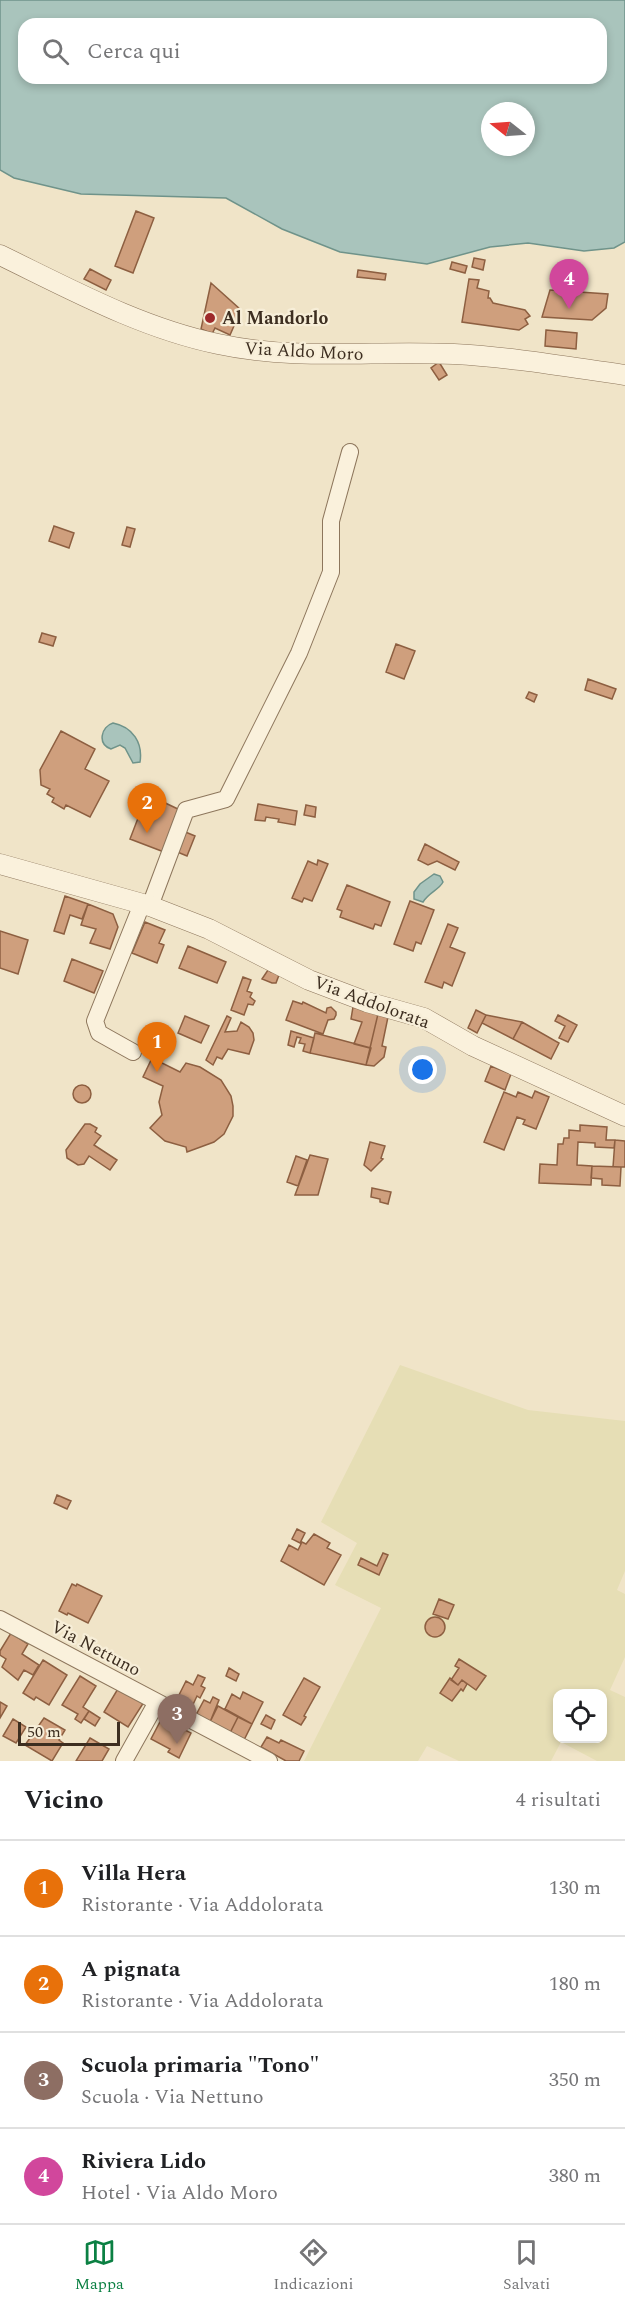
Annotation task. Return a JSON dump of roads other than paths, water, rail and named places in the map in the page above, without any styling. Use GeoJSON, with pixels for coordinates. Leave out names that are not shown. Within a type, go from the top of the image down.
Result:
{"type":"FeatureCollection","features":[{"type":"Feature","properties":{"kind":"street","name":"Via Aldo Moro"},"geometry":{"type":"LineString","coordinates":[[0,255],[141,321],[219,345],[269,352],[320,355],[453,354],[625,375]]}},
{"type":"Feature","properties":{"kind":"street"},"geometry":{"type":"LineString","coordinates":[[133,1052],[99,1033],[95,1021],[186,810],[226,799],[299,653],[331,573],[331,521],[350,452]]}},
{"type":"Feature","properties":{"kind":"street","name":"Via Addolorata"},"geometry":{"type":"LineString","coordinates":[[0,864],[146,905],[209,928],[309,980],[367,1002],[424,1018],[473,1046],[625,1116]]}},
{"type":"Feature","properties":{"kind":"street","name":"Via Nettuno"},"geometry":{"type":"LineString","coordinates":[[0,1619],[268,1761]]}},
{"type":"Feature","properties":{"kind":"street"},"geometry":{"type":"LineString","coordinates":[[123,1761],[157,1702]]}},
{"type":"Feature","properties":{"kind":"water"},"geometry":{"type":"Polygon","coordinates":[[[0,0],[625,0],[625,242],[614,248],[584,251],[528,243],[490,247],[427,264],[340,252],[282,229],[226,198],[81,194],[14,178],[0,170],[0,0]]]}},
{"type":"Feature","properties":{"kind":"water"},"geometry":{"type":"Polygon","coordinates":[[[113,723],[126,728],[135,737],[140,748],[140,762],[133,763],[125,748],[120,745],[111,749],[104,743],[103,732],[113,723]]]}},
{"type":"Feature","properties":{"kind":"water"},"geometry":{"type":"Polygon","coordinates":[[[434,874],[440,876],[443,882],[441,885],[423,902],[414,899],[414,892],[420,884],[434,874]]]}},
{"type":"Feature","properties":{"kind":"place","name":"Riviera Lido"},"geometry":{"type":"Point","coordinates":[569,309]}},
{"type":"Feature","properties":{"kind":"place","name":"Al Mandorlo"},"geometry":{"type":"Point","coordinates":[210,318]}},
{"type":"Feature","properties":{"kind":"place","name":"A pignata"},"geometry":{"type":"Point","coordinates":[147,833]}},
{"type":"Feature","properties":{"kind":"place","name":"Villa Hera"},"geometry":{"type":"Point","coordinates":[157,1072]}},
{"type":"Feature","properties":{"kind":"place","name":"Scuola primaria \"Tono\""},"geometry":{"type":"Point","coordinates":[177,1744]}}]}
